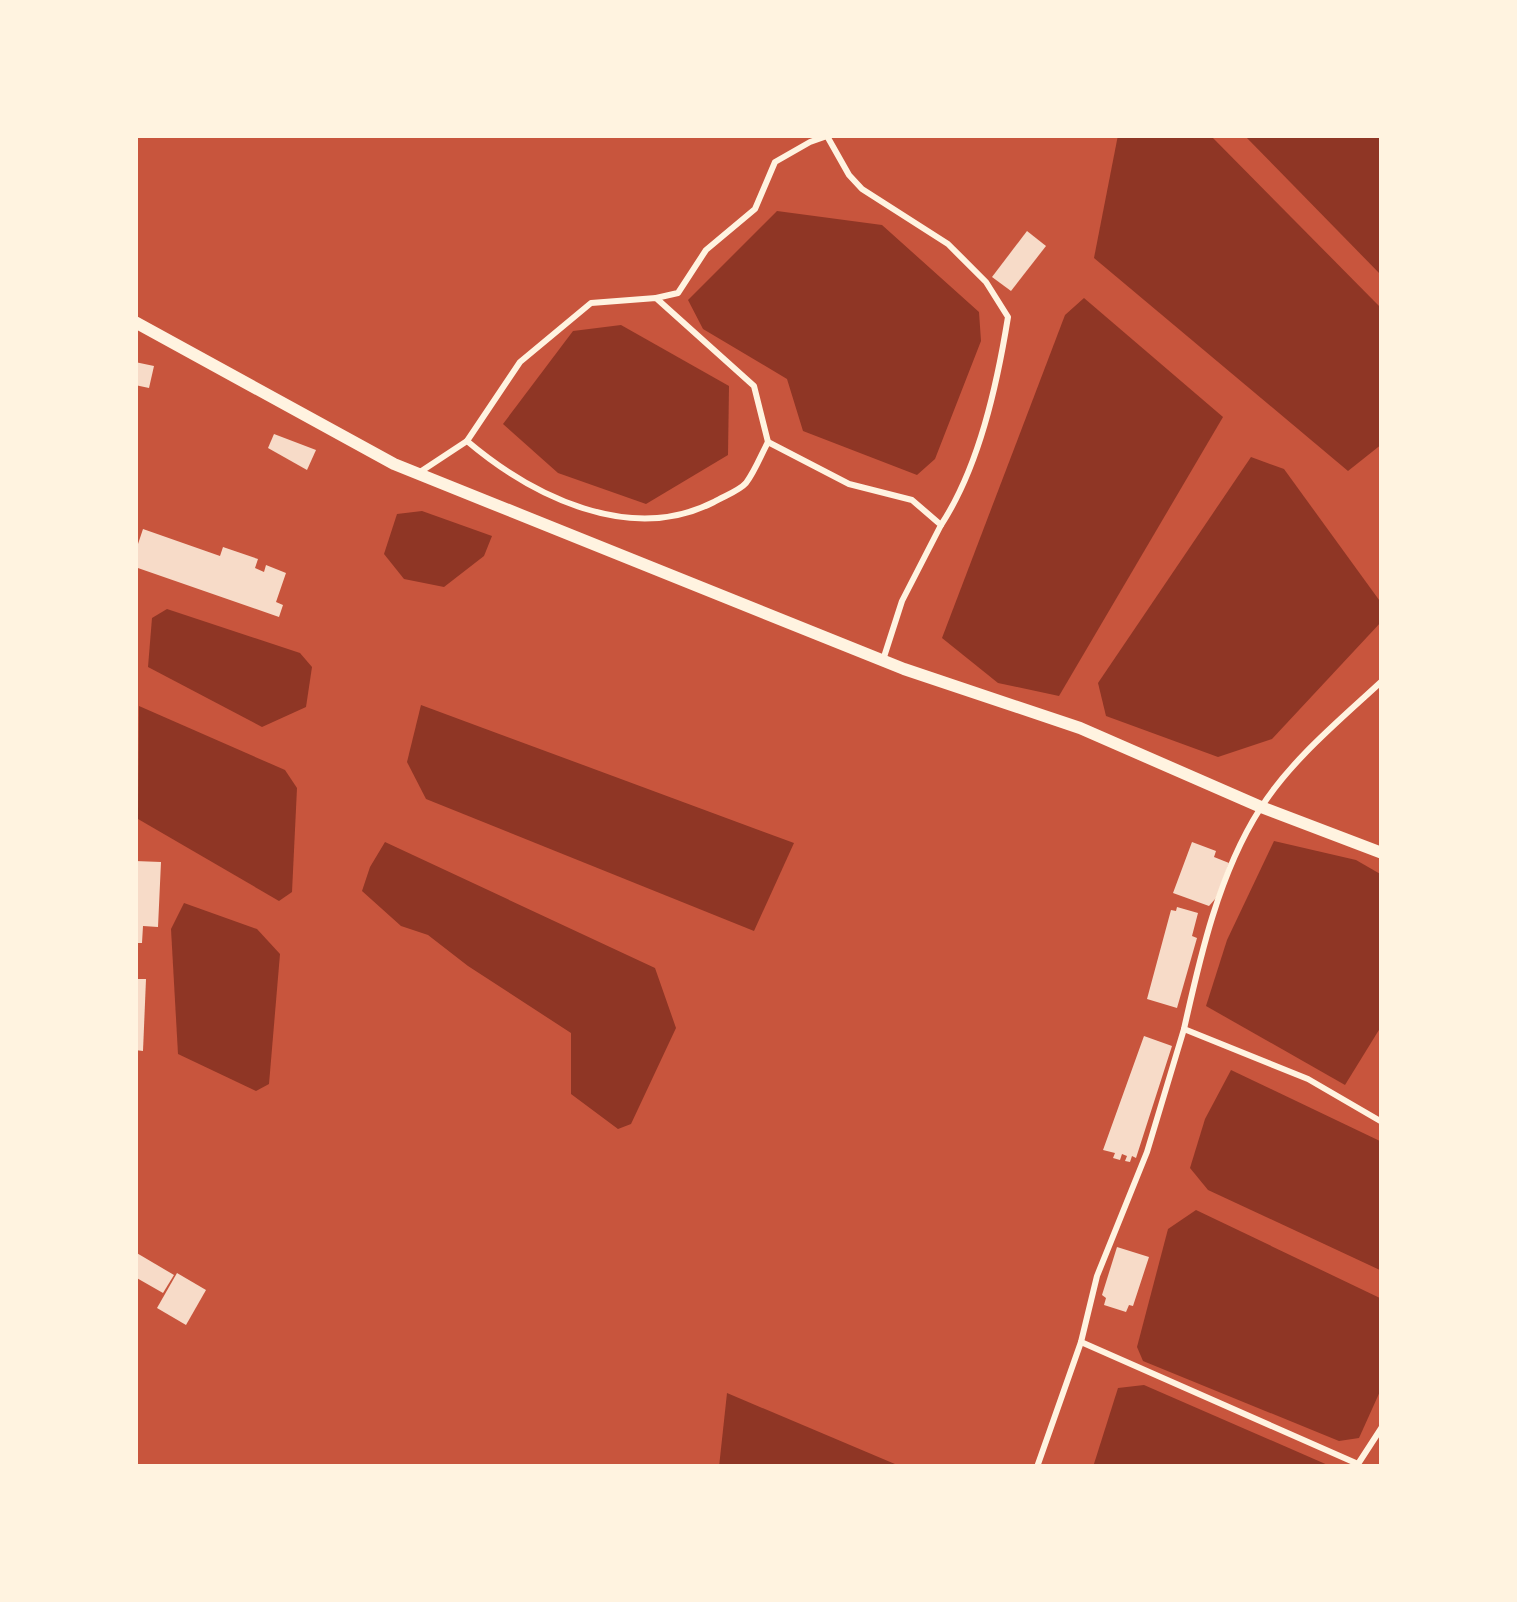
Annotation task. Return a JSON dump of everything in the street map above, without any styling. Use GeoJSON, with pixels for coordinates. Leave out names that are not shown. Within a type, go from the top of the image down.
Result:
{"type":"FeatureCollection","features":[{"type":"Feature","properties":{"kind":"street"},"geometry":{"type":"LineString","coordinates":[[135,322],[417,474],[883,660],[1080,728],[1382,854]]}},
{"type":"Feature","properties":{"kind":"lane"},"geometry":{"type":"LineString","coordinates":[[417,474],[466,441],[520,362],[591,303],[678,293],[706,250],[755,209],[775,162],[827,136],[862,189],[948,244],[986,282],[1008,317],[996,389],[961,494],[902,601],[883,660]]}},
{"type":"Feature","properties":{"kind":"lane"},"geometry":{"type":"LineString","coordinates":[[466,441],[507,475],[559,500],[615,518],[693,513],[744,486],[768,442],[754,386],[656,298]]}},
{"type":"Feature","properties":{"kind":"lane"},"geometry":{"type":"LineString","coordinates":[[768,442],[849,484],[912,500],[941,525]]}},
{"type":"Feature","properties":{"kind":"lane"},"geometry":{"type":"LineString","coordinates":[[1037,1467],[1081,1342],[1097,1276],[1147,1152],[1215,916],[1243,842],[1261,807],[1317,742],[1382,681]]}},
{"type":"Feature","properties":{"kind":"lane"},"geometry":{"type":"LineString","coordinates":[[1184,1029],[1308,1079],[1382,1121]]}},
{"type":"Feature","properties":{"kind":"lane"},"geometry":{"type":"LineString","coordinates":[[1081,1342],[1358,1465],[1382,1426]]}},
{"type":"Feature","properties":{"kind":"shaded area"},"geometry":{"type":"Polygon","coordinates":[[[1118,135],[1210,135],[1382,309],[1382,444],[1348,471],[1094,258],[1118,135]]]}},
{"type":"Feature","properties":{"kind":"shaded area"},"geometry":{"type":"Polygon","coordinates":[[[1244,135],[1382,135],[1382,276],[1244,135]]]}},
{"type":"Feature","properties":{"kind":"shaded area"},"geometry":{"type":"Polygon","coordinates":[[[777,211],[882,225],[979,312],[981,341],[935,459],[917,475],[803,431],[787,379],[703,329],[688,300],[777,211]]]}},
{"type":"Feature","properties":{"kind":"shaded area"},"geometry":{"type":"Polygon","coordinates":[[[1084,298],[1223,417],[1059,696],[998,683],[942,638],[1065,315],[1084,298]]]}},
{"type":"Feature","properties":{"kind":"shaded area"},"geometry":{"type":"Polygon","coordinates":[[[621,325],[729,386],[728,455],[646,504],[558,473],[503,424],[573,331],[621,325]]]}},
{"type":"Feature","properties":{"kind":"shaded area"},"geometry":{"type":"Polygon","coordinates":[[[1251,457],[1284,469],[1382,604],[1382,621],[1272,739],[1218,757],[1106,716],[1098,683],[1251,457]]]}},
{"type":"Feature","properties":{"kind":"shaded area"},"geometry":{"type":"Polygon","coordinates":[[[422,511],[492,536],[484,556],[444,587],[404,579],[384,554],[397,514],[422,511]]]}},
{"type":"Feature","properties":{"kind":"shaded area"},"geometry":{"type":"Polygon","coordinates":[[[167,609],[300,653],[312,667],[306,707],[262,727],[148,667],[152,618],[167,609]]]}},
{"type":"Feature","properties":{"kind":"shaded area"},"geometry":{"type":"Polygon","coordinates":[[[421,705],[794,843],[754,931],[426,799],[407,762],[421,705]]]}},
{"type":"Feature","properties":{"kind":"shaded area"},"geometry":{"type":"Polygon","coordinates":[[[139,706],[285,770],[297,788],[292,892],[279,901],[138,819],[139,706]]]}},
{"type":"Feature","properties":{"kind":"shaded area"},"geometry":{"type":"Polygon","coordinates":[[[1274,841],[1356,860],[1382,875],[1382,1025],[1345,1085],[1206,1006],[1227,940],[1274,841]]]}},
{"type":"Feature","properties":{"kind":"shaded area"},"geometry":{"type":"Polygon","coordinates":[[[385,842],[655,968],[676,1028],[631,1124],[618,1129],[571,1094],[571,1033],[428,935],[401,926],[362,891],[385,842]]]}},
{"type":"Feature","properties":{"kind":"shaded area"},"geometry":{"type":"Polygon","coordinates":[[[184,903],[257,929],[280,954],[269,1084],[256,1091],[178,1054],[171,929],[184,903]]]}},
{"type":"Feature","properties":{"kind":"shaded area"},"geometry":{"type":"Polygon","coordinates":[[[1231,1070],[1382,1142],[1382,1271],[1208,1190],[1190,1168],[1205,1119],[1231,1070]]]}},
{"type":"Feature","properties":{"kind":"shaded area"},"geometry":{"type":"Polygon","coordinates":[[[1196,1210],[1382,1299],[1382,1387],[1359,1438],[1339,1441],[1143,1361],[1137,1347],[1168,1229],[1196,1210]]]}},
{"type":"Feature","properties":{"kind":"shaded area"},"geometry":{"type":"Polygon","coordinates":[[[1144,1385],[1330,1467],[1093,1467],[1118,1388],[1144,1385]]]}},
{"type":"Feature","properties":{"kind":"shaded area"},"geometry":{"type":"Polygon","coordinates":[[[727,1393],[902,1467],[719,1467],[727,1393]]]}},
{"type":"Feature","properties":{"kind":"building"},"geometry":{"type":"Polygon","coordinates":[[[1027,231],[1046,246],[1011,291],[992,277],[1027,231]]]}},
{"type":"Feature","properties":{"kind":"building"},"geometry":{"type":"Polygon","coordinates":[[[135,362],[154,366],[149,388],[135,385],[135,362]]]}},
{"type":"Feature","properties":{"kind":"building"},"geometry":{"type":"Polygon","coordinates":[[[274,434],[316,450],[307,470],[268,448],[274,434]]]}},
{"type":"Feature","properties":{"kind":"building"},"geometry":{"type":"Polygon","coordinates":[[[143,529],[220,556],[223,547],[258,559],[255,568],[264,572],[266,565],[286,573],[276,602],[283,605],[279,617],[135,567],[143,529]]]}},
{"type":"Feature","properties":{"kind":"building"},"geometry":{"type":"Polygon","coordinates":[[[1192,842],[1216,851],[1214,857],[1229,863],[1209,906],[1173,893],[1192,842]]]}},
{"type":"Feature","properties":{"kind":"building"},"geometry":{"type":"Polygon","coordinates":[[[135,861],[161,862],[158,927],[143,926],[142,943],[135,943],[135,861]]]}},
{"type":"Feature","properties":{"kind":"building"},"geometry":{"type":"Polygon","coordinates":[[[1177,907],[1198,913],[1192,936],[1197,938],[1177,1008],[1147,999],[1171,910],[1177,907]]]}},
{"type":"Feature","properties":{"kind":"building"},"geometry":{"type":"Polygon","coordinates":[[[135,979],[146,979],[143,1051],[135,1050],[135,979]]]}},
{"type":"Feature","properties":{"kind":"building"},"geometry":{"type":"Polygon","coordinates":[[[1144,1036],[1172,1046],[1136,1158],[1132,1156],[1130,1162],[1125,1161],[1127,1156],[1122,1154],[1120,1160],[1103,1150],[1144,1036]]]}},
{"type":"Feature","properties":{"kind":"building"},"geometry":{"type":"Polygon","coordinates":[[[1117,1247],[1149,1257],[1133,1306],[1126,1312],[1104,1305],[1102,1295],[1117,1247]]]}},
{"type":"Feature","properties":{"kind":"building"},"geometry":{"type":"Polygon","coordinates":[[[135,1252],[174,1275],[163,1293],[135,1277],[135,1252]]]}},
{"type":"Feature","properties":{"kind":"building"},"geometry":{"type":"Polygon","coordinates":[[[177,1273],[206,1290],[186,1325],[157,1308],[177,1273]]]}}]}
